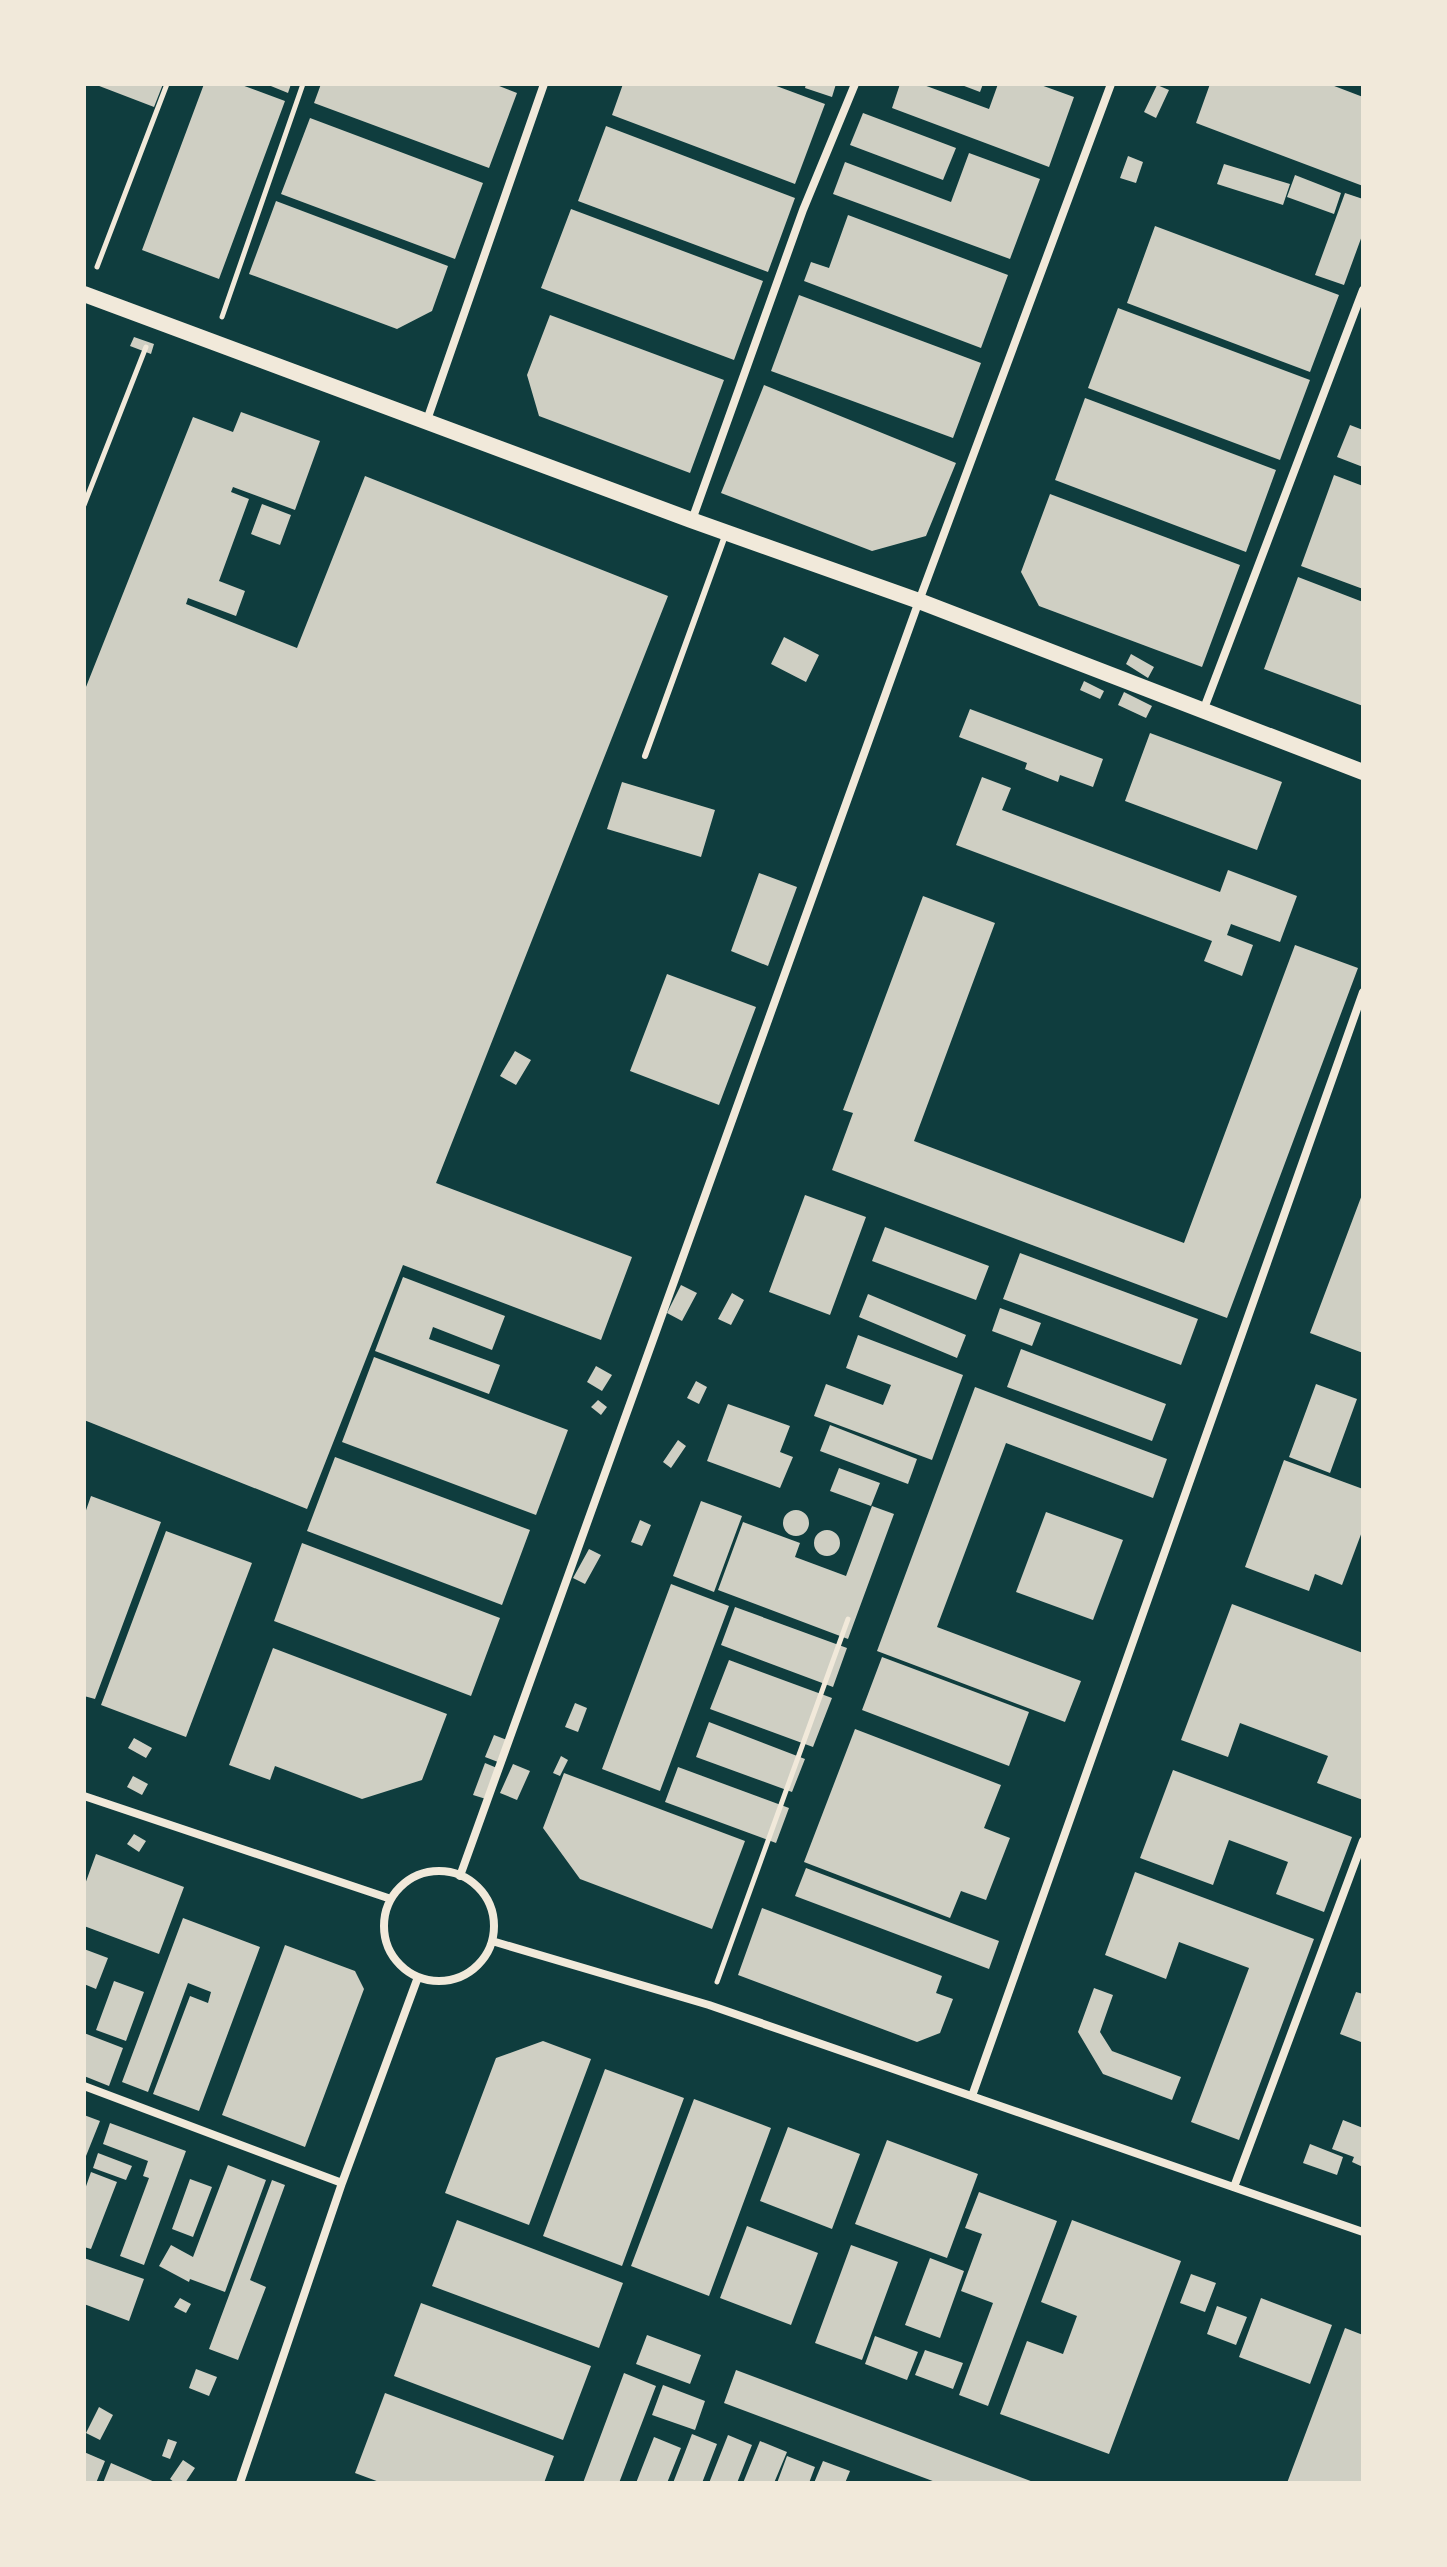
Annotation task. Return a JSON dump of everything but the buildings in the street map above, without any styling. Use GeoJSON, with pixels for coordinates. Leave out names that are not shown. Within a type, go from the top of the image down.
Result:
{"type":"FeatureCollection","features":[{"type":"Feature","properties":{"kind":"main road"},"geometry":{"type":"LineString","coordinates":[[86,294],[726,533],[919,601],[1363,772]]}},
{"type":"Feature","properties":{"kind":"street"},"geometry":{"type":"LineString","coordinates":[[427,420],[544,84]]}},
{"type":"Feature","properties":{"kind":"street"},"geometry":{"type":"LineString","coordinates":[[691,520],[803,210],[855,84]]}},
{"type":"Feature","properties":{"kind":"street"},"geometry":{"type":"LineString","coordinates":[[460,1876],[919,601],[1111,84]]}},
{"type":"Feature","properties":{"kind":"street"},"geometry":{"type":"LineString","coordinates":[[1203,711],[1363,290]]}},
{"type":"Feature","properties":{"kind":"street"},"geometry":{"type":"LineString","coordinates":[[972,2096],[1363,992]]}},
{"type":"Feature","properties":{"kind":"street"},"geometry":{"type":"LineString","coordinates":[[84,1796],[391,1899]]}},
{"type":"Feature","properties":{"kind":"street"},"geometry":{"type":"LineString","coordinates":[[1234,2187],[1363,1841]]}},
{"type":"Feature","properties":{"kind":"street"},"geometry":{"type":"LineString","coordinates":[[447,1872],[472,1882],[488,1902],[493,1915],[492,1941],[487,1953],[469,1972],[444,1981],[418,1977],[397,1961],[389,1950],[384,1925],[391,1899],[399,1889],[421,1874],[447,1872]]}},
{"type":"Feature","properties":{"kind":"street"},"geometry":{"type":"LineString","coordinates":[[492,1941],[709,2005],[1363,2232]]}},
{"type":"Feature","properties":{"kind":"street"},"geometry":{"type":"LineString","coordinates":[[240,2483],[342,2183],[418,1977]]}},
{"type":"Feature","properties":{"kind":"street"},"geometry":{"type":"LineString","coordinates":[[84,2086],[342,2183]]}},
{"type":"Feature","properties":{"kind":"lane"},"geometry":{"type":"LineString","coordinates":[[645,756],[726,533]]}},
{"type":"Feature","properties":{"kind":"path"},"geometry":{"type":"LineString","coordinates":[[86,294],[167,84]]}},
{"type":"Feature","properties":{"kind":"path"},"geometry":{"type":"LineString","coordinates":[[214,340],[303,84]]}},
{"type":"Feature","properties":{"kind":"path"},"geometry":{"type":"LineString","coordinates":[[84,505],[157,320]]}},
{"type":"Feature","properties":{"kind":"path"},"geometry":{"type":"LineString","coordinates":[[709,2005],[848,1619]]}}]}
